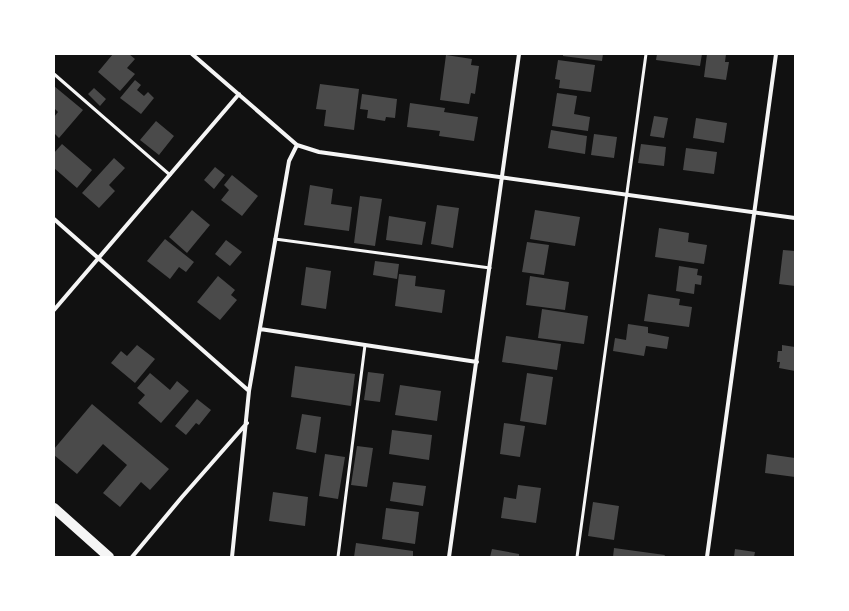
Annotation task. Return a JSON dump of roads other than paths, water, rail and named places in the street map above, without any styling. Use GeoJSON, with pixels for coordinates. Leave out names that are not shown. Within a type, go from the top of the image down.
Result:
{"type":"FeatureCollection","features":[{"type":"Feature","properties":{"kind":"main road"},"geometry":{"type":"LineString","coordinates":[[54,508],[109,557]]}},
{"type":"Feature","properties":{"kind":"street"},"geometry":{"type":"LineString","coordinates":[[192,54],[297,145],[319,152],[795,218]]}},
{"type":"Feature","properties":{"kind":"street"},"geometry":{"type":"LineString","coordinates":[[449,557],[519,54]]}},
{"type":"Feature","properties":{"kind":"street"},"geometry":{"type":"LineString","coordinates":[[707,557],[776,54]]}},
{"type":"Feature","properties":{"kind":"street"},"geometry":{"type":"LineString","coordinates":[[54,310],[239,94]]}},
{"type":"Feature","properties":{"kind":"street"},"geometry":{"type":"LineString","coordinates":[[232,557],[247,423],[249,390],[289,161],[297,145]]}},
{"type":"Feature","properties":{"kind":"street"},"geometry":{"type":"LineString","coordinates":[[54,219],[249,390]]}},
{"type":"Feature","properties":{"kind":"street"},"geometry":{"type":"LineString","coordinates":[[260,329],[476,362]]}},
{"type":"Feature","properties":{"kind":"street"},"geometry":{"type":"LineString","coordinates":[[132,557],[247,423]]}},
{"type":"Feature","properties":{"kind":"lane"},"geometry":{"type":"LineString","coordinates":[[577,557],[646,54]]}},
{"type":"Feature","properties":{"kind":"lane"},"geometry":{"type":"LineString","coordinates":[[54,74],[170,175]]}},
{"type":"Feature","properties":{"kind":"lane"},"geometry":{"type":"LineString","coordinates":[[275,239],[490,268]]}},
{"type":"Feature","properties":{"kind":"lane"},"geometry":{"type":"LineString","coordinates":[[338,557],[365,345]]}}]}
